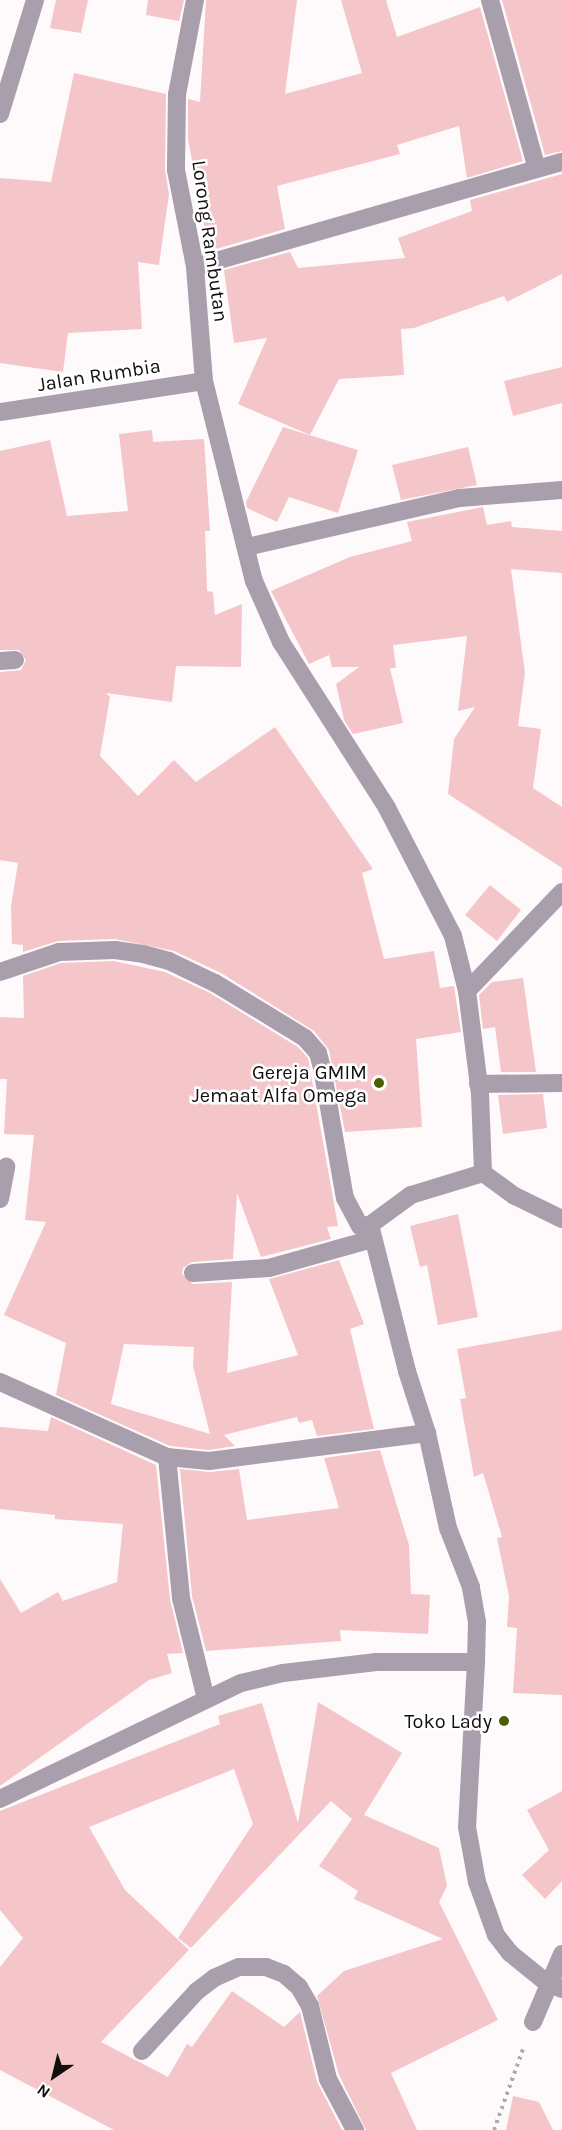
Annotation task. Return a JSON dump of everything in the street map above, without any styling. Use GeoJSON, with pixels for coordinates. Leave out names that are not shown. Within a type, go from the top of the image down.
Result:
{"type":"FeatureCollection","features":[{"type":"Feature","properties":{"kind":"street"},"geometry":{"type":"LineString","coordinates":[[0,114],[35,0]]}},
{"type":"Feature","properties":{"kind":"street","name":"Lorong Rambutan"},"geometry":{"type":"LineString","coordinates":[[195,0],[177,94],[176,171],[195,267],[204,381],[254,581],[289,656],[387,808],[453,936],[467,991],[478,1084],[483,1173]]}},
{"type":"Feature","properties":{"kind":"street"},"geometry":{"type":"LineString","coordinates":[[490,0],[537,169]]}},
{"type":"Feature","properties":{"kind":"street"},"geometry":{"type":"LineString","coordinates":[[195,267],[562,162]]}},
{"type":"Feature","properties":{"kind":"street","name":"Jalan Rumbia"},"geometry":{"type":"LineString","coordinates":[[0,412],[204,381]]}},
{"type":"Feature","properties":{"kind":"street"},"geometry":{"type":"LineString","coordinates":[[247,547],[460,498],[562,490]]}},
{"type":"Feature","properties":{"kind":"street"},"geometry":{"type":"LineString","coordinates":[[467,991],[562,892]]}},
{"type":"Feature","properties":{"kind":"street"},"geometry":{"type":"LineString","coordinates":[[0,972],[59,952],[115,950],[142,954],[169,961],[214,983],[305,1038],[318,1053],[345,1198],[360,1226],[371,1232],[427,1433],[448,1528],[471,1587],[477,1622],[467,1827],[477,1882],[496,1935],[510,1953],[555,1986]]}},
{"type":"Feature","properties":{"kind":"street"},"geometry":{"type":"LineString","coordinates":[[478,1084],[562,1083]]}},
{"type":"Feature","properties":{"kind":"street"},"geometry":{"type":"LineString","coordinates":[[0,1199],[6,1167]]}},
{"type":"Feature","properties":{"kind":"street"},"geometry":{"type":"LineString","coordinates":[[193,1273],[269,1268],[371,1232],[411,1195],[483,1173],[515,1196],[562,1219]]}},
{"type":"Feature","properties":{"kind":"street"},"geometry":{"type":"LineString","coordinates":[[0,1382],[167,1457],[209,1461],[427,1433]]}},
{"type":"Feature","properties":{"kind":"street"},"geometry":{"type":"LineString","coordinates":[[167,1457],[181,1598],[206,1700]]}},
{"type":"Feature","properties":{"kind":"street"},"geometry":{"type":"LineString","coordinates":[[0,1799],[241,1683],[283,1673],[376,1662],[476,1662]]}},
{"type":"Feature","properties":{"kind":"street"},"geometry":{"type":"LineString","coordinates":[[533,2022],[555,1986],[562,1954]]}},
{"type":"Feature","properties":{"kind":"street"},"geometry":{"type":"LineString","coordinates":[[142,2052],[197,1990],[214,1978],[239,1966],[266,1967],[284,1974],[299,1987],[310,2006],[328,2079],[355,2130]]}},
{"type":"Feature","properties":{"kind":"path"},"geometry":{"type":"LineString","coordinates":[[494,2130],[533,2022]]}},
{"type":"Feature","properties":{"kind":"building"},"geometry":{"type":"Polygon","coordinates":[[[56,0],[88,0],[81,33],[50,28],[56,0]]]}},
{"type":"Feature","properties":{"kind":"building"},"geometry":{"type":"Polygon","coordinates":[[[148,0],[184,0],[179,21],[146,15],[148,0]]]}},
{"type":"Feature","properties":{"kind":"building"},"geometry":{"type":"Polygon","coordinates":[[[206,0],[297,0],[285,94],[362,73],[341,0],[386,0],[397,37],[480,7],[523,161],[467,178],[459,126],[397,145],[400,154],[277,186],[285,229],[209,251],[188,139],[188,99],[200,102],[206,0]]]}},
{"type":"Feature","properties":{"kind":"building"},"geometry":{"type":"Polygon","coordinates":[[[502,0],[562,0],[562,151],[545,155],[502,0]]]}},
{"type":"Feature","properties":{"kind":"building"},"geometry":{"type":"Polygon","coordinates":[[[74,73],[166,94],[165,170],[169,194],[159,265],[138,262],[142,329],[68,333],[63,372],[0,363],[0,178],[51,182],[74,73]]]}},
{"type":"Feature","properties":{"kind":"building"},"geometry":{"type":"Polygon","coordinates":[[[562,174],[562,274],[507,302],[504,296],[414,328],[401,329],[404,375],[339,379],[310,435],[238,404],[267,338],[234,343],[224,270],[290,252],[298,268],[405,258],[398,238],[472,211],[470,200],[562,174]]]}},
{"type":"Feature","properties":{"kind":"building"},"geometry":{"type":"Polygon","coordinates":[[[562,367],[562,403],[513,416],[504,381],[562,367]]]}},
{"type":"Feature","properties":{"kind":"building"},"geometry":{"type":"Polygon","coordinates":[[[283,427],[358,450],[338,513],[289,497],[277,522],[247,508],[246,502],[283,427]]]}},
{"type":"Feature","properties":{"kind":"building"},"geometry":{"type":"Polygon","coordinates":[[[152,430],[153,442],[204,439],[210,531],[205,531],[207,591],[213,592],[215,615],[242,604],[241,667],[176,666],[172,702],[106,693],[110,697],[100,756],[138,796],[174,760],[196,782],[275,727],[373,869],[362,873],[384,959],[434,951],[440,988],[454,986],[461,1032],[416,1039],[422,1127],[345,1132],[329,1050],[314,1031],[221,973],[174,951],[115,939],[58,941],[23,952],[23,945],[12,944],[11,906],[18,863],[0,860],[0,672],[21,670],[26,660],[19,650],[0,650],[0,451],[50,440],[67,516],[128,511],[119,434],[152,430]]]}},
{"type":"Feature","properties":{"kind":"building"},"geometry":{"type":"Polygon","coordinates":[[[468,447],[477,485],[401,500],[392,465],[468,447]]]}},
{"type":"Feature","properties":{"kind":"building"},"geometry":{"type":"Polygon","coordinates":[[[483,507],[487,525],[511,521],[512,527],[562,531],[562,573],[511,569],[525,673],[518,726],[541,729],[533,788],[562,807],[562,868],[448,794],[454,739],[475,707],[458,711],[467,636],[393,645],[396,668],[390,668],[403,723],[353,734],[344,720],[336,684],[359,667],[332,667],[329,655],[309,664],[271,591],[350,557],[412,541],[407,522],[483,507]]]}},
{"type":"Feature","properties":{"kind":"building"},"geometry":{"type":"Polygon","coordinates":[[[490,885],[521,910],[497,941],[465,915],[490,885]]]}},
{"type":"Feature","properties":{"kind":"building"},"geometry":{"type":"Polygon","coordinates":[[[114,961],[165,972],[210,993],[298,1047],[308,1058],[338,1226],[327,1227],[331,1239],[261,1257],[237,1193],[233,1259],[192,1262],[183,1268],[182,1274],[193,1284],[232,1282],[227,1373],[298,1355],[269,1279],[339,1260],[364,1324],[350,1329],[374,1429],[317,1436],[312,1420],[299,1423],[297,1417],[224,1435],[235,1446],[209,1450],[170,1446],[56,1395],[66,1343],[4,1315],[46,1222],[25,1220],[34,1135],[4,1134],[7,1079],[0,1079],[0,1017],[24,1018],[23,976],[61,963],[114,961]],[[124,1344],[111,1404],[210,1434],[193,1366],[194,1347],[124,1344]]]}},
{"type":"Feature","properties":{"kind":"building"},"geometry":{"type":"Polygon","coordinates":[[[523,978],[536,1072],[501,1072],[495,1027],[483,1029],[479,995],[492,982],[523,978]]]}},
{"type":"Feature","properties":{"kind":"building"},"geometry":{"type":"Polygon","coordinates":[[[543,1094],[547,1128],[503,1134],[498,1095],[543,1094]]]}},
{"type":"Feature","properties":{"kind":"building"},"geometry":{"type":"Polygon","coordinates":[[[458,1214],[478,1317],[438,1325],[427,1265],[420,1267],[410,1226],[458,1214]]]}},
{"type":"Feature","properties":{"kind":"building"},"geometry":{"type":"Polygon","coordinates":[[[562,1330],[562,1695],[513,1693],[517,1628],[507,1627],[509,1596],[497,1538],[502,1537],[483,1473],[474,1477],[460,1399],[466,1398],[457,1349],[562,1330]]]}},
{"type":"Feature","properties":{"kind":"building"},"geometry":{"type":"Polygon","coordinates":[[[51,1417],[156,1465],[170,1599],[183,1653],[167,1654],[172,1673],[149,1680],[0,1786],[0,1579],[21,1613],[58,1592],[63,1601],[117,1582],[123,1524],[55,1519],[55,1515],[0,1509],[0,1427],[48,1431],[51,1417]]]}},
{"type":"Feature","properties":{"kind":"building"},"geometry":{"type":"Polygon","coordinates":[[[380,1450],[409,1545],[411,1594],[430,1595],[428,1634],[340,1630],[341,1641],[206,1651],[192,1596],[180,1469],[210,1472],[239,1469],[247,1520],[339,1508],[324,1458],[380,1450]]]}},
{"type":"Feature","properties":{"kind":"building"},"geometry":{"type":"Polygon","coordinates":[[[318,1702],[402,1753],[364,1815],[439,1848],[447,1886],[439,1902],[498,2020],[391,2073],[417,2130],[366,2130],[339,2075],[317,1996],[344,1971],[443,1939],[354,1899],[358,1891],[319,1866],[352,1819],[331,1801],[191,1948],[178,1938],[253,1824],[234,1769],[89,1827],[125,1890],[189,1950],[101,2042],[168,2077],[187,2044],[192,2047],[232,1991],[284,2027],[300,2012],[317,2082],[342,2130],[114,2130],[0,2070],[0,1967],[23,1938],[0,1910],[0,1811],[220,1724],[218,1716],[262,1703],[298,1823],[318,1702]]]}},
{"type":"Feature","properties":{"kind":"building"},"geometry":{"type":"Polygon","coordinates":[[[562,1791],[562,1881],[545,1899],[522,1875],[549,1850],[527,1810],[562,1791]]]}},
{"type":"Feature","properties":{"kind":"building"},"geometry":{"type":"Polygon","coordinates":[[[513,2096],[539,2102],[553,2130],[506,2130],[513,2096]]]}},
{"type":"Feature","properties":{"kind":"place","name":"Gereja GMIM Jemaat Alfa Omega"},"geometry":{"type":"Point","coordinates":[379,1083]}},
{"type":"Feature","properties":{"kind":"place","name":"Toko Lady"},"geometry":{"type":"Point","coordinates":[504,1721]}}]}
